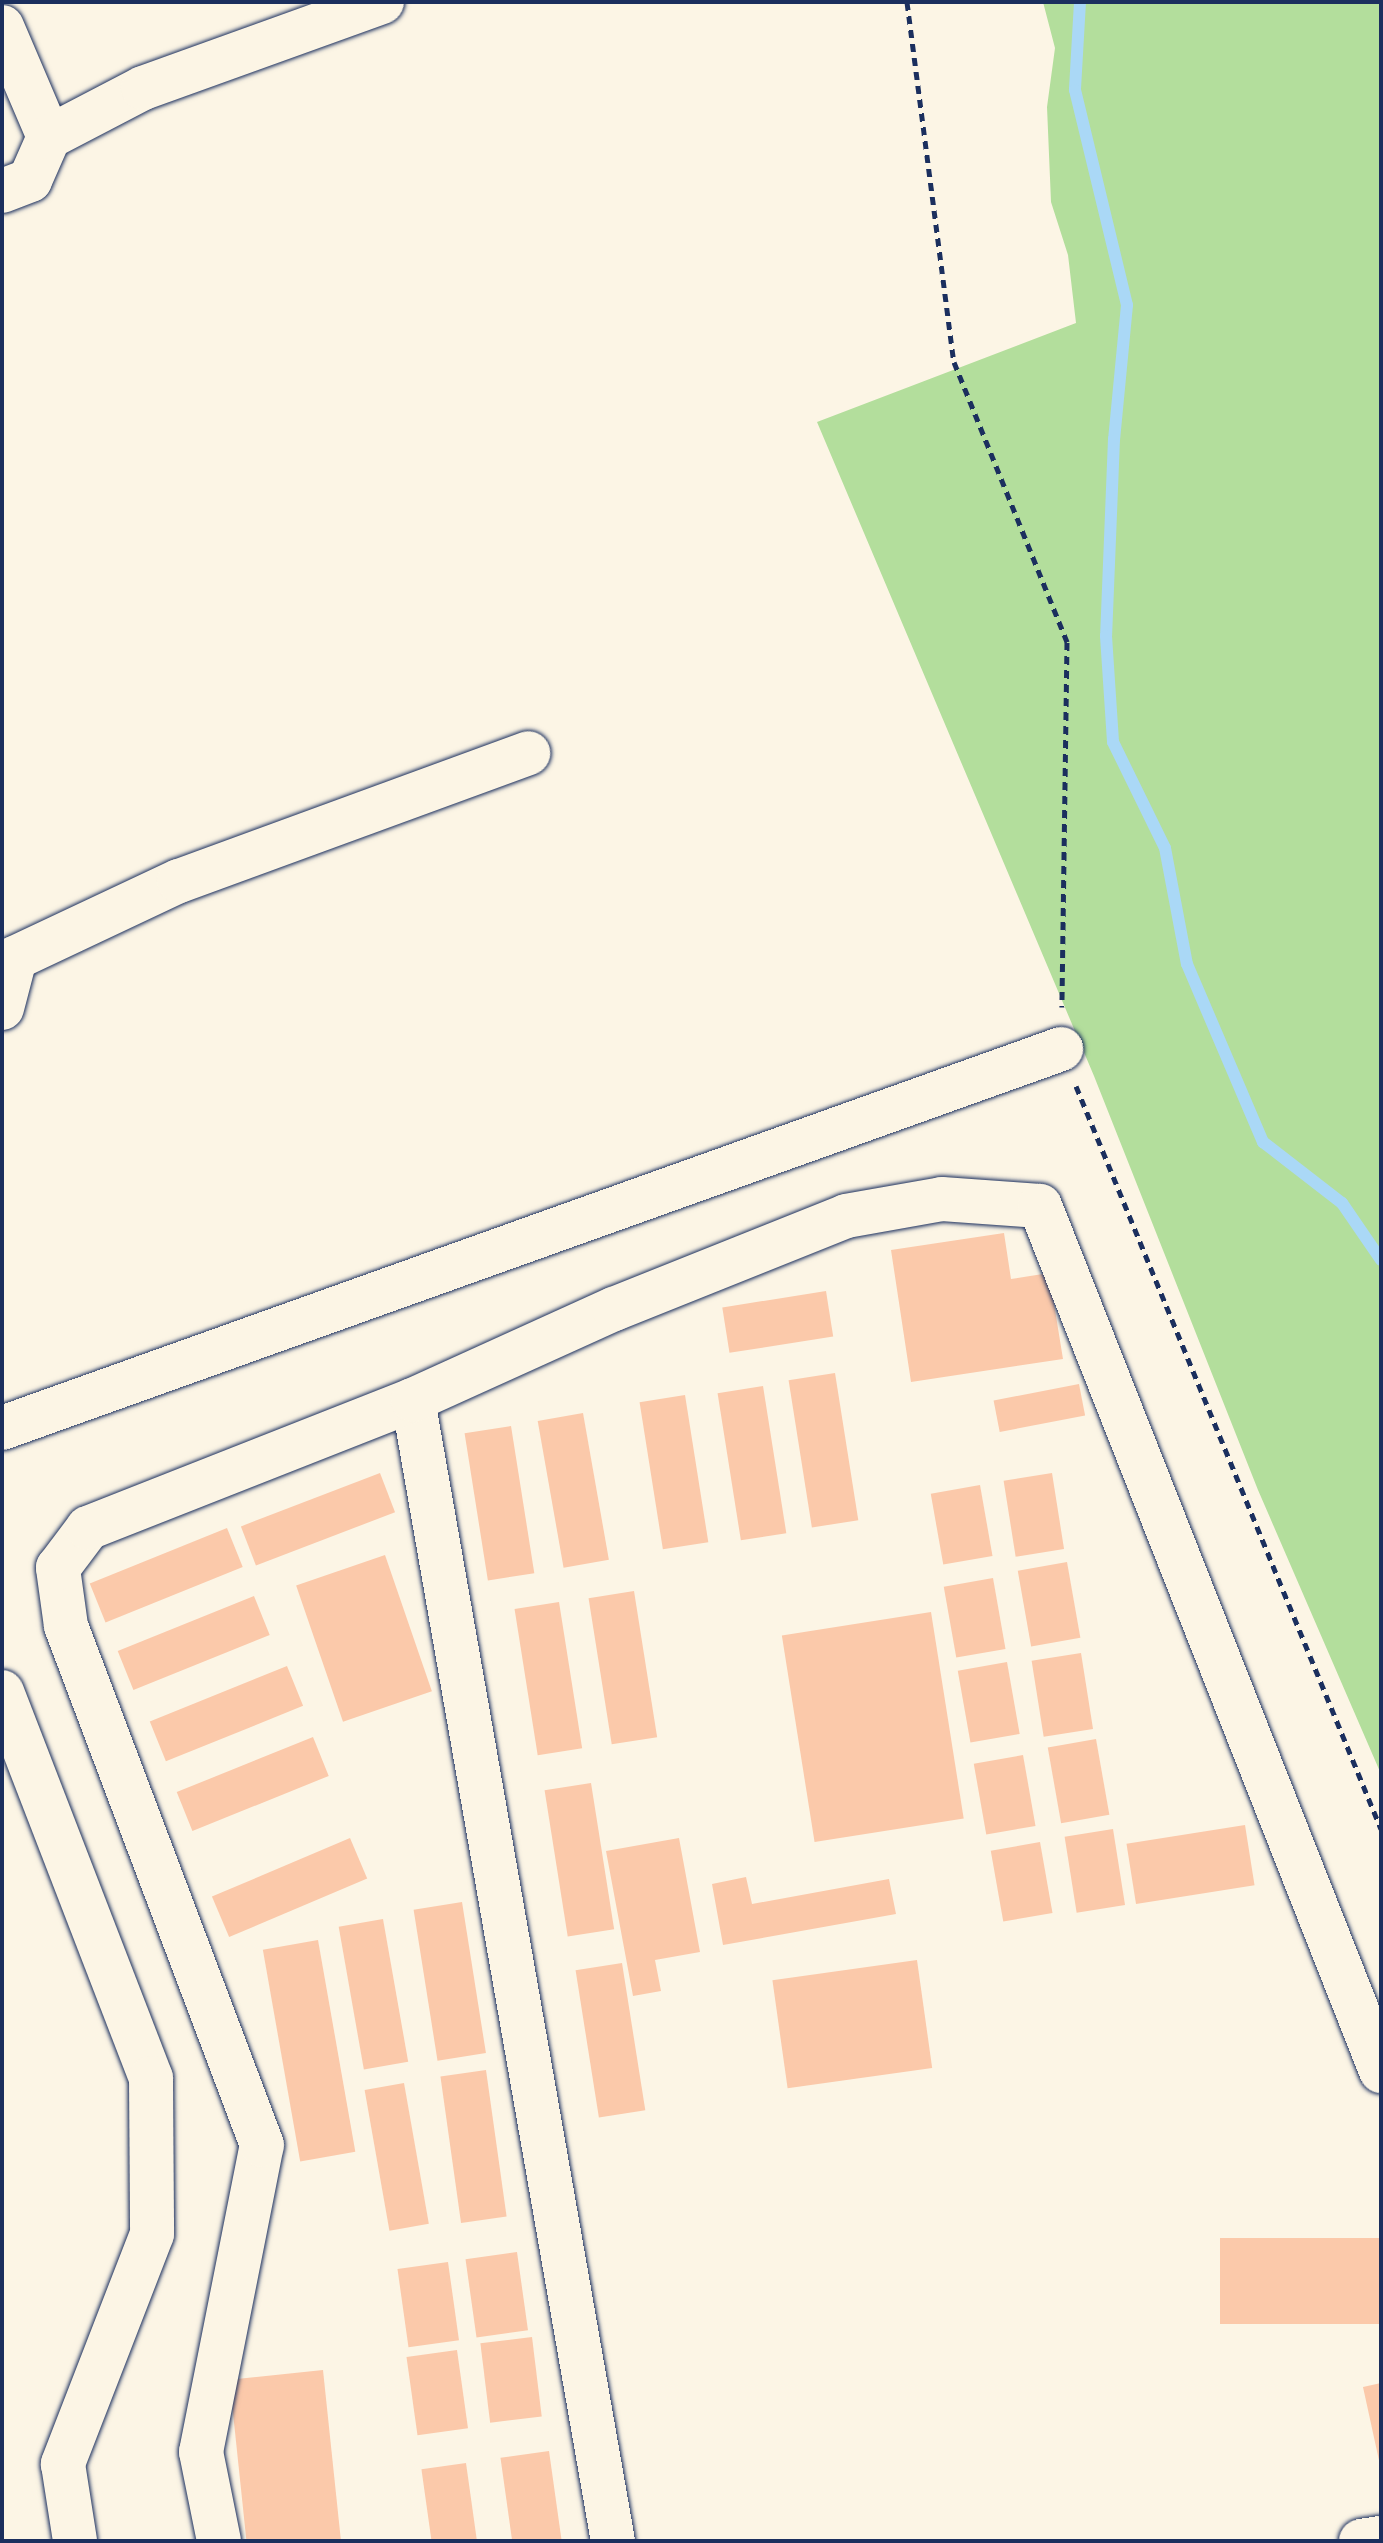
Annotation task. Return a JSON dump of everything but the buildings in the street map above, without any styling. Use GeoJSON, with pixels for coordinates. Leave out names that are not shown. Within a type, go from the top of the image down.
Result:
{"type":"FeatureCollection","features":[{"type":"Feature","properties":{"kind":"lane"},"geometry":{"type":"LineString","coordinates":[[2,191],[30,180],[49,137],[143,88],[382,2]]}},
{"type":"Feature","properties":{"kind":"lane"},"geometry":{"type":"LineString","coordinates":[[2,27],[49,137]]}},
{"type":"Feature","properties":{"kind":"lane"},"geometry":{"type":"LineString","coordinates":[[2,1008],[15,958],[179,881],[528,753]]}},
{"type":"Feature","properties":{"kind":"lane"},"geometry":{"type":"LineString","coordinates":[[2,1428],[1061,1049]]}},
{"type":"Feature","properties":{"kind":"lane"},"geometry":{"type":"LineString","coordinates":[[219,2541],[201,2452],[262,2145],[66,1626],[58,1568],[88,1528],[413,1400],[614,1309],[846,1216],[942,1199],[1040,1206],[1381,2071]]}},
{"type":"Feature","properties":{"kind":"lane"},"geometry":{"type":"LineString","coordinates":[[413,1400],[613,2541]]}},
{"type":"Feature","properties":{"kind":"lane"},"geometry":{"type":"LineString","coordinates":[[2,1692],[151,2078],[152,2234],[63,2464],[75,2541]]}},
{"type":"Feature","properties":{"kind":"lane"},"geometry":{"type":"LineString","coordinates":[[1361,2541],[1381,2538]]}},
{"type":"Feature","properties":{"kind":"path"},"geometry":{"type":"LineString","coordinates":[[907,2],[954,362],[1067,642],[1061,1049],[1381,1829]]}},
{"type":"Feature","properties":{"kind":"green space"},"geometry":{"type":"Polygon","coordinates":[[[1043,2],[1381,2],[1381,1774],[1258,1490],[1094,1076],[817,422],[1076,323],[1068,255],[1051,202],[1047,107],[1055,48],[1043,2]]]}},
{"type":"Feature","properties":{"kind":"waterway"},"geometry":{"type":"LineString","coordinates":[[1080,2],[1075,90],[1127,305],[1114,439],[1106,636],[1113,742],[1165,848],[1187,964],[1263,1142],[1342,1203],[1381,1260]]}}]}
